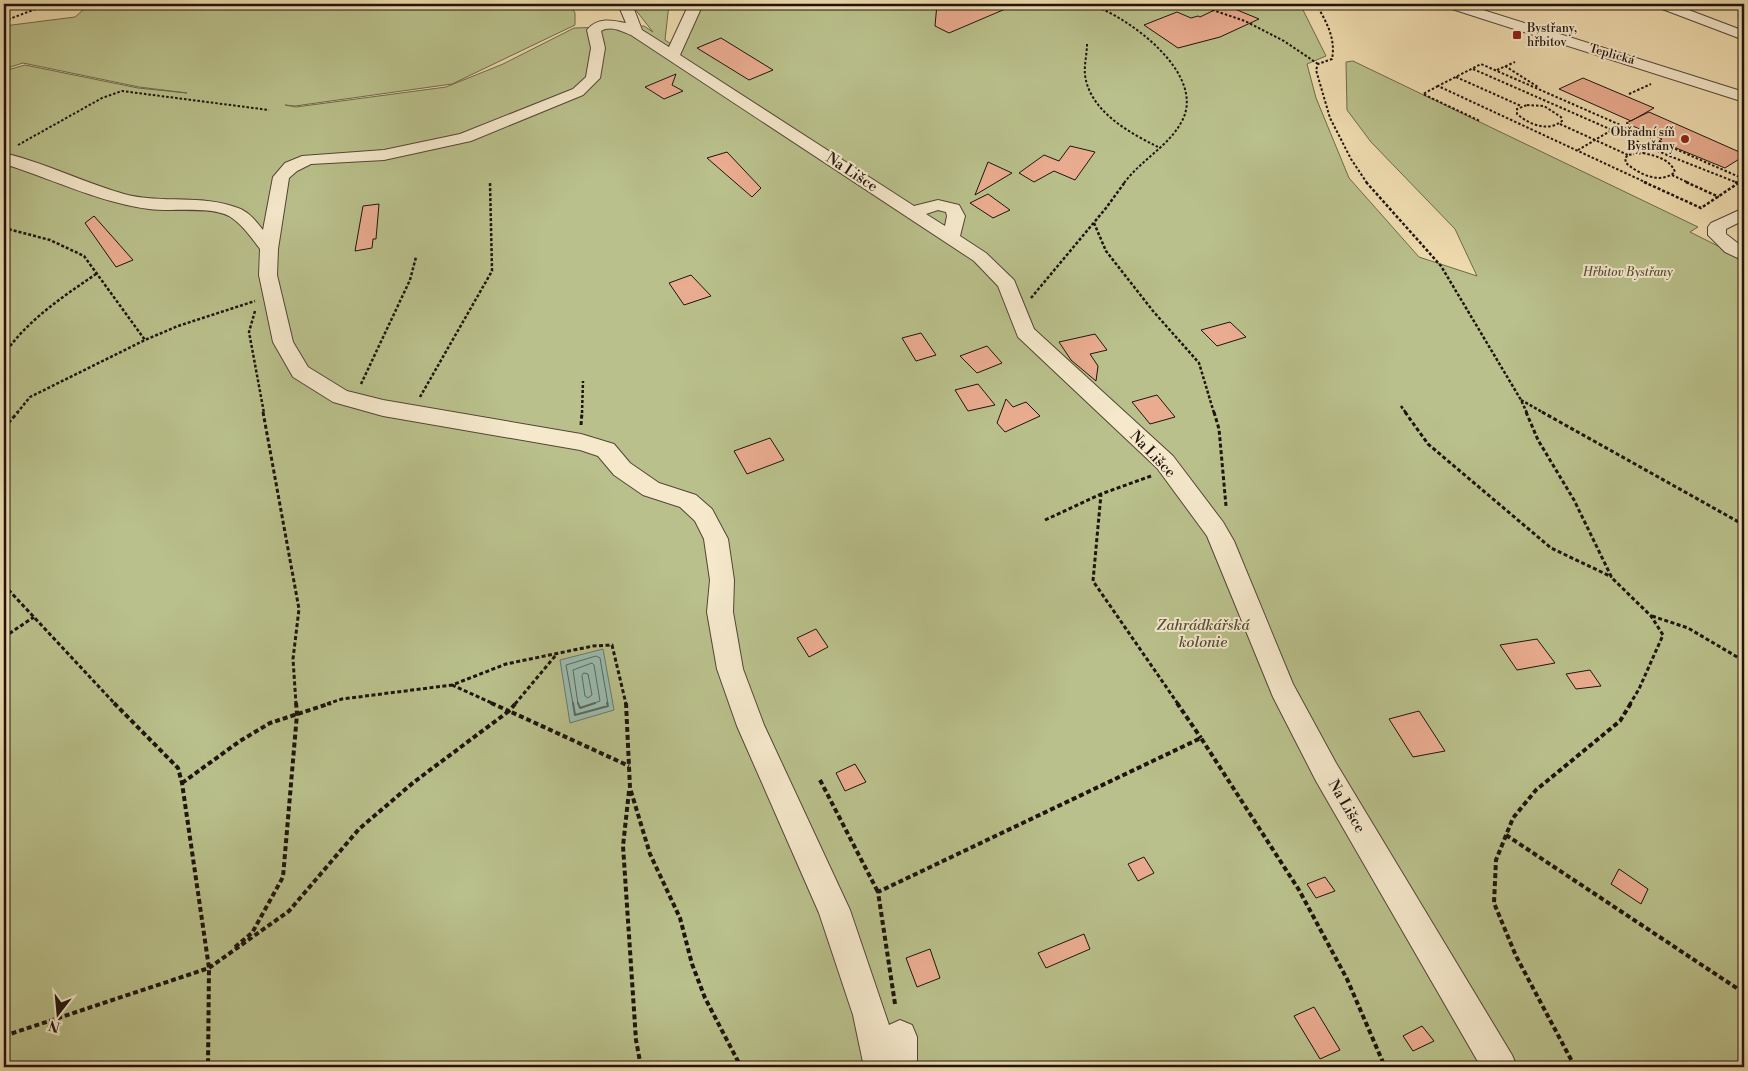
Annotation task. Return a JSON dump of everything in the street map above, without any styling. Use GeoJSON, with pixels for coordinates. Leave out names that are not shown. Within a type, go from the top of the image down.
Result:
{"type":"FeatureCollection","features":[{"type":"Feature","properties":{"kind":"street"},"geometry":{"type":"LineString","coordinates":[[625,4],[636,32]]}},
{"type":"Feature","properties":{"kind":"street"},"geometry":{"type":"LineString","coordinates":[[673,55],[696,4]]}},
{"type":"Feature","properties":{"kind":"street","name":"Teplická"},"geometry":{"type":"LineString","coordinates":[[1451,4],[1651,65],[1744,97]]}},
{"type":"Feature","properties":{"kind":"street"},"geometry":{"type":"LineString","coordinates":[[1662,4],[1744,36]]}},
{"type":"Feature","properties":{"kind":"street","name":"Na Lišce"},"geometry":{"type":"LineString","coordinates":[[269,249],[282,177],[292,167],[308,159],[384,155],[465,138],[578,92],[593,78],[598,48],[594,30],[599,25],[612,23],[636,32],[673,55],[980,257],[1007,284],[1025,332],[1171,469],[1215,529],[1286,697],[1331,780],[1500,1067]]}},
{"type":"Feature","properties":{"kind":"street"},"geometry":{"type":"LineString","coordinates":[[5,157],[120,198],[150,204],[218,207],[234,212],[247,221],[269,249],[268,275],[283,342],[300,372],[340,396],[355,394],[383,408],[413,408],[581,439],[606,450],[622,470],[651,489],[688,502],[704,515],[716,539],[722,580],[720,612],[730,669],[751,726],[834,910],[870,1015],[881,1067]]}},
{"type":"Feature","properties":{"kind":"street"},"geometry":{"type":"LineString","coordinates":[[1744,213],[1717,227],[1717,235],[1731,248],[1744,255]]}},
{"type":"Feature","properties":{"kind":"path"},"geometry":{"type":"LineString","coordinates":[[4,21],[49,4]]}},
{"type":"Feature","properties":{"kind":"path"},"geometry":{"type":"LineString","coordinates":[[1018,314],[1058,263],[1094,223],[1132,172],[1172,136],[1187,112],[1187,93],[1176,68],[1126,21],[1107,10],[1089,4]]}},
{"type":"Feature","properties":{"kind":"path"},"geometry":{"type":"LineString","coordinates":[[1195,4],[1261,29],[1284,41],[1318,64]]}},
{"type":"Feature","properties":{"kind":"path"},"geometry":{"type":"LineString","coordinates":[[1316,4],[1329,30],[1335,51],[1332,58],[1318,64],[1316,70],[1330,118],[1351,159],[1371,189],[1441,266],[1521,400],[1538,440],[1574,500],[1612,578]]}},
{"type":"Feature","properties":{"kind":"path"},"geometry":{"type":"LineString","coordinates":[[1087,44],[1085,77],[1095,102],[1127,131],[1160,148]]}},
{"type":"Feature","properties":{"kind":"path"},"geometry":{"type":"LineString","coordinates":[[1496,71],[1514,62]]}},
{"type":"Feature","properties":{"kind":"path"},"geometry":{"type":"LineString","coordinates":[[1438,86],[1701,208],[1720,197],[1744,179],[1481,64],[1472,68],[1456,77],[1438,86],[1423,94],[1480,121]]}},
{"type":"Feature","properties":{"kind":"path"},"geometry":{"type":"LineString","coordinates":[[1505,66],[1547,93]]}},
{"type":"Feature","properties":{"kind":"path"},"geometry":{"type":"LineString","coordinates":[[1472,68],[1667,155],[1744,185]]}},
{"type":"Feature","properties":{"kind":"path"},"geometry":{"type":"LineString","coordinates":[[1456,77],[1521,106],[1535,105],[1552,109],[1562,116],[1560,124]]}},
{"type":"Feature","properties":{"kind":"path"},"geometry":{"type":"LineString","coordinates":[[1629,94],[1656,81]]}},
{"type":"Feature","properties":{"kind":"path"},"geometry":{"type":"LineString","coordinates":[[5,157],[102,98],[122,91],[268,110]]}},
{"type":"Feature","properties":{"kind":"path"},"geometry":{"type":"LineString","coordinates":[[1538,98],[1547,93]]}},
{"type":"Feature","properties":{"kind":"path"},"geometry":{"type":"LineString","coordinates":[[1521,106],[1517,109],[1517,114],[1528,122],[1547,126],[1560,124],[1628,155],[1643,153],[1662,158],[1673,167],[1675,172],[1672,175]]}},
{"type":"Feature","properties":{"kind":"path"},"geometry":{"type":"LineString","coordinates":[[1552,109],[1558,106]]}},
{"type":"Feature","properties":{"kind":"path"},"geometry":{"type":"LineString","coordinates":[[1522,124],[1528,122]]}},
{"type":"Feature","properties":{"kind":"path"},"geometry":{"type":"LineString","coordinates":[[1577,150],[1612,130]]}},
{"type":"Feature","properties":{"kind":"path"},"geometry":{"type":"LineString","coordinates":[[1628,155],[1625,158],[1626,163],[1638,172],[1659,178],[1672,175],[1720,197]]}},
{"type":"Feature","properties":{"kind":"path"},"geometry":{"type":"LineString","coordinates":[[1662,158],[1667,155]]}},
{"type":"Feature","properties":{"kind":"path"},"geometry":{"type":"LineString","coordinates":[[1632,176],[1638,172]]}},
{"type":"Feature","properties":{"kind":"path"},"geometry":{"type":"LineString","coordinates":[[413,408],[492,271],[490,183]]}},
{"type":"Feature","properties":{"kind":"path"},"geometry":{"type":"LineString","coordinates":[[1094,223],[1106,251],[1153,312],[1199,363],[1219,429],[1226,509],[1215,529]]}},
{"type":"Feature","properties":{"kind":"path"},"geometry":{"type":"LineString","coordinates":[[4,228],[50,240],[84,256],[146,340]]}},
{"type":"Feature","properties":{"kind":"path"},"geometry":{"type":"LineString","coordinates":[[355,394],[410,280],[416,257]]}},
{"type":"Feature","properties":{"kind":"path"},"geometry":{"type":"LineString","coordinates":[[4,354],[15,339],[50,304],[96,274]]}},
{"type":"Feature","properties":{"kind":"path"},"geometry":{"type":"LineString","coordinates":[[4,428],[30,397],[178,326],[272,296]]}},
{"type":"Feature","properties":{"kind":"path"},"geometry":{"type":"LineString","coordinates":[[209,968],[252,933],[282,877],[297,714],[293,659],[299,609],[249,332],[254,312],[272,296]]}},
{"type":"Feature","properties":{"kind":"path"},"geometry":{"type":"LineString","coordinates":[[581,439],[583,381]]}},
{"type":"Feature","properties":{"kind":"path"},"geometry":{"type":"LineString","coordinates":[[1521,400],[1744,525]]}},
{"type":"Feature","properties":{"kind":"path"},"geometry":{"type":"LineString","coordinates":[[1401,406],[1428,444],[1551,548],[1612,578],[1651,616],[1663,635],[1639,690],[1620,721],[1536,790],[1513,818],[1496,860],[1494,903],[1516,956],[1575,1067]]}},
{"type":"Feature","properties":{"kind":"path"},"geometry":{"type":"LineString","coordinates":[[1045,520],[1101,494],[1171,469]]}},
{"type":"Feature","properties":{"kind":"path"},"geometry":{"type":"LineString","coordinates":[[1101,494],[1093,581],[1201,738],[1299,890],[1347,979],[1385,1067]]}},
{"type":"Feature","properties":{"kind":"path"},"geometry":{"type":"LineString","coordinates":[[4,585],[178,768],[182,783],[209,968],[208,1067]]}},
{"type":"Feature","properties":{"kind":"path"},"geometry":{"type":"LineString","coordinates":[[1651,616],[1688,628],[1744,661]]}},
{"type":"Feature","properties":{"kind":"path"},"geometry":{"type":"LineString","coordinates":[[4,637],[34,617]]}},
{"type":"Feature","properties":{"kind":"path"},"geometry":{"type":"LineString","coordinates":[[182,783],[270,723],[342,699],[452,685],[506,664],[593,646],[612,645],[627,709],[630,788],[622,846],[636,1040],[641,1067]]}},
{"type":"Feature","properties":{"kind":"path"},"geometry":{"type":"LineString","coordinates":[[4,1036],[209,968],[288,911],[359,829],[414,782],[509,711],[556,654]]}},
{"type":"Feature","properties":{"kind":"path"},"geometry":{"type":"LineString","coordinates":[[452,685],[629,766]]}},
{"type":"Feature","properties":{"kind":"path"},"geometry":{"type":"LineString","coordinates":[[878,892],[1201,738]]}},
{"type":"Feature","properties":{"kind":"path"},"geometry":{"type":"LineString","coordinates":[[820,780],[878,892],[900,1052]]}},
{"type":"Feature","properties":{"kind":"path"},"geometry":{"type":"LineString","coordinates":[[630,788],[650,854],[680,918],[692,964],[705,998],[740,1067]]}},
{"type":"Feature","properties":{"kind":"path"},"geometry":{"type":"LineString","coordinates":[[1506,835],[1744,993]]}},
{"type":"Feature","properties":{"kind":"green space","name":"Zahrádkářská kolonie"},"geometry":{"type":"Polygon","coordinates":[[[90,4],[570,4],[575,13],[575,25],[452,84],[295,106],[285,105],[296,107],[446,87],[503,64],[574,28],[644,26],[653,32],[631,4],[669,4],[665,40],[680,50],[702,4],[1300,4],[1326,56],[1307,64],[1316,98],[1349,178],[1419,257],[1477,276],[1455,229],[1371,142],[1347,110],[1346,62],[1353,61],[1698,227],[1690,232],[1744,259],[1744,1067],[4,1067],[4,71],[25,65],[138,88],[187,93],[139,87],[23,63],[4,69],[4,26],[75,17],[90,4]]]}},
{"type":"Feature","properties":{"kind":"water"},"geometry":{"type":"Polygon","coordinates":[[[603,649],[614,710],[570,723],[560,660],[603,649]]]}},
{"type":"Feature","properties":{"kind":"building"},"geometry":{"type":"Polygon","coordinates":[[[937,4],[1017,4],[949,33],[935,26],[937,4]]]}},
{"type":"Feature","properties":{"kind":"building"},"geometry":{"type":"Polygon","coordinates":[[[1225,5],[1259,19],[1220,37],[1178,48],[1144,25],[1177,12],[1191,18],[1200,17],[1225,5]]]}},
{"type":"Feature","properties":{"kind":"building"},"geometry":{"type":"Polygon","coordinates":[[[721,38],[773,70],[749,80],[697,48],[721,38]]]}},
{"type":"Feature","properties":{"kind":"building"},"geometry":{"type":"Polygon","coordinates":[[[676,74],[672,85],[683,91],[664,99],[645,87],[676,74]]]}},
{"type":"Feature","properties":{"kind":"building"},"geometry":{"type":"Polygon","coordinates":[[[1583,78],[1654,108],[1631,121],[1559,89],[1583,78]]]}},
{"type":"Feature","properties":{"kind":"building","name":"Obřadní síň Bystřany"},"geometry":{"type":"Polygon","coordinates":[[[1649,112],[1744,154],[1744,156],[1725,168],[1659,141],[1662,139],[1626,123],[1649,112]]]}},
{"type":"Feature","properties":{"kind":"building"},"geometry":{"type":"Polygon","coordinates":[[[1070,146],[1095,152],[1075,180],[1054,171],[1034,182],[1019,173],[1044,155],[1059,161],[1070,146]]]}},
{"type":"Feature","properties":{"kind":"building"},"geometry":{"type":"Polygon","coordinates":[[[727,152],[761,188],[752,197],[707,158],[727,152]]]}},
{"type":"Feature","properties":{"kind":"building"},"geometry":{"type":"Polygon","coordinates":[[[988,162],[1012,173],[975,195],[988,162]]]}},
{"type":"Feature","properties":{"kind":"building"},"geometry":{"type":"Polygon","coordinates":[[[988,194],[1010,210],[993,218],[970,203],[988,194]]]}},
{"type":"Feature","properties":{"kind":"building"},"geometry":{"type":"Polygon","coordinates":[[[379,204],[376,239],[373,239],[372,248],[355,251],[363,206],[379,204]]]}},
{"type":"Feature","properties":{"kind":"building"},"geometry":{"type":"Polygon","coordinates":[[[94,216],[133,260],[116,267],[85,223],[94,216]]]}},
{"type":"Feature","properties":{"kind":"building"},"geometry":{"type":"Polygon","coordinates":[[[691,275],[711,296],[684,305],[669,283],[691,275]]]}},
{"type":"Feature","properties":{"kind":"building"},"geometry":{"type":"Polygon","coordinates":[[[1230,322],[1246,337],[1217,346],[1201,330],[1230,322]]]}},
{"type":"Feature","properties":{"kind":"building"},"geometry":{"type":"Polygon","coordinates":[[[921,333],[936,355],[916,361],[902,338],[921,333]]]}},
{"type":"Feature","properties":{"kind":"building"},"geometry":{"type":"Polygon","coordinates":[[[1095,334],[1107,350],[1090,354],[1098,366],[1096,381],[1071,360],[1059,342],[1095,334]]]}},
{"type":"Feature","properties":{"kind":"building"},"geometry":{"type":"Polygon","coordinates":[[[987,346],[1002,363],[977,373],[960,356],[987,346]]]}},
{"type":"Feature","properties":{"kind":"building"},"geometry":{"type":"Polygon","coordinates":[[[978,384],[995,405],[968,411],[955,390],[978,384]]]}},
{"type":"Feature","properties":{"kind":"building"},"geometry":{"type":"Polygon","coordinates":[[[1157,395],[1175,417],[1150,424],[1132,402],[1157,395]]]}},
{"type":"Feature","properties":{"kind":"building"},"geometry":{"type":"Polygon","coordinates":[[[1006,399],[1013,407],[1026,402],[1040,416],[1005,432],[997,423],[1006,399]]]}},
{"type":"Feature","properties":{"kind":"building"},"geometry":{"type":"Polygon","coordinates":[[[770,438],[784,460],[747,474],[734,451],[770,438]]]}},
{"type":"Feature","properties":{"kind":"building"},"geometry":{"type":"Polygon","coordinates":[[[816,629],[828,647],[809,657],[797,638],[816,629]]]}},
{"type":"Feature","properties":{"kind":"building"},"geometry":{"type":"Polygon","coordinates":[[[1537,639],[1555,663],[1517,670],[1500,645],[1537,639]]]}},
{"type":"Feature","properties":{"kind":"building"},"geometry":{"type":"Polygon","coordinates":[[[1590,670],[1601,686],[1576,689],[1566,674],[1590,670]]]}},
{"type":"Feature","properties":{"kind":"building"},"geometry":{"type":"Polygon","coordinates":[[[1419,711],[1445,751],[1413,757],[1389,719],[1419,711]]]}},
{"type":"Feature","properties":{"kind":"building"},"geometry":{"type":"Polygon","coordinates":[[[855,764],[866,782],[845,791],[836,773],[855,764]]]}},
{"type":"Feature","properties":{"kind":"building"},"geometry":{"type":"Polygon","coordinates":[[[1144,857],[1154,873],[1138,881],[1128,864],[1144,857]]]}},
{"type":"Feature","properties":{"kind":"building"},"geometry":{"type":"Polygon","coordinates":[[[1619,869],[1648,889],[1641,904],[1611,884],[1619,869]]]}},
{"type":"Feature","properties":{"kind":"building"},"geometry":{"type":"Polygon","coordinates":[[[1325,877],[1335,891],[1316,898],[1307,884],[1325,877]]]}},
{"type":"Feature","properties":{"kind":"building"},"geometry":{"type":"Polygon","coordinates":[[[1084,934],[1090,949],[1046,968],[1038,953],[1084,934]]]}},
{"type":"Feature","properties":{"kind":"building"},"geometry":{"type":"Polygon","coordinates":[[[930,949],[940,978],[917,987],[906,958],[930,949]]]}},
{"type":"Feature","properties":{"kind":"building"},"geometry":{"type":"Polygon","coordinates":[[[1314,1007],[1340,1050],[1320,1059],[1294,1016],[1314,1007]]]}},
{"type":"Feature","properties":{"kind":"building"},"geometry":{"type":"Polygon","coordinates":[[[1422,1026],[1434,1041],[1413,1051],[1403,1036],[1422,1026]]]}},
{"type":"Feature","properties":{"kind":"place","name":"Bystřany, hřbitov"},"geometry":{"type":"Point","coordinates":[1517,35]}},
{"type":"Feature","properties":{"kind":"place","name":"Obřadní síň Bystřany"},"geometry":{"type":"Point","coordinates":[1685,139]}},
{"type":"Feature","properties":{"kind":"park label","name":"Hřbitov Bystřany"},"geometry":{"type":"Point","coordinates":[1628,272]}}]}
